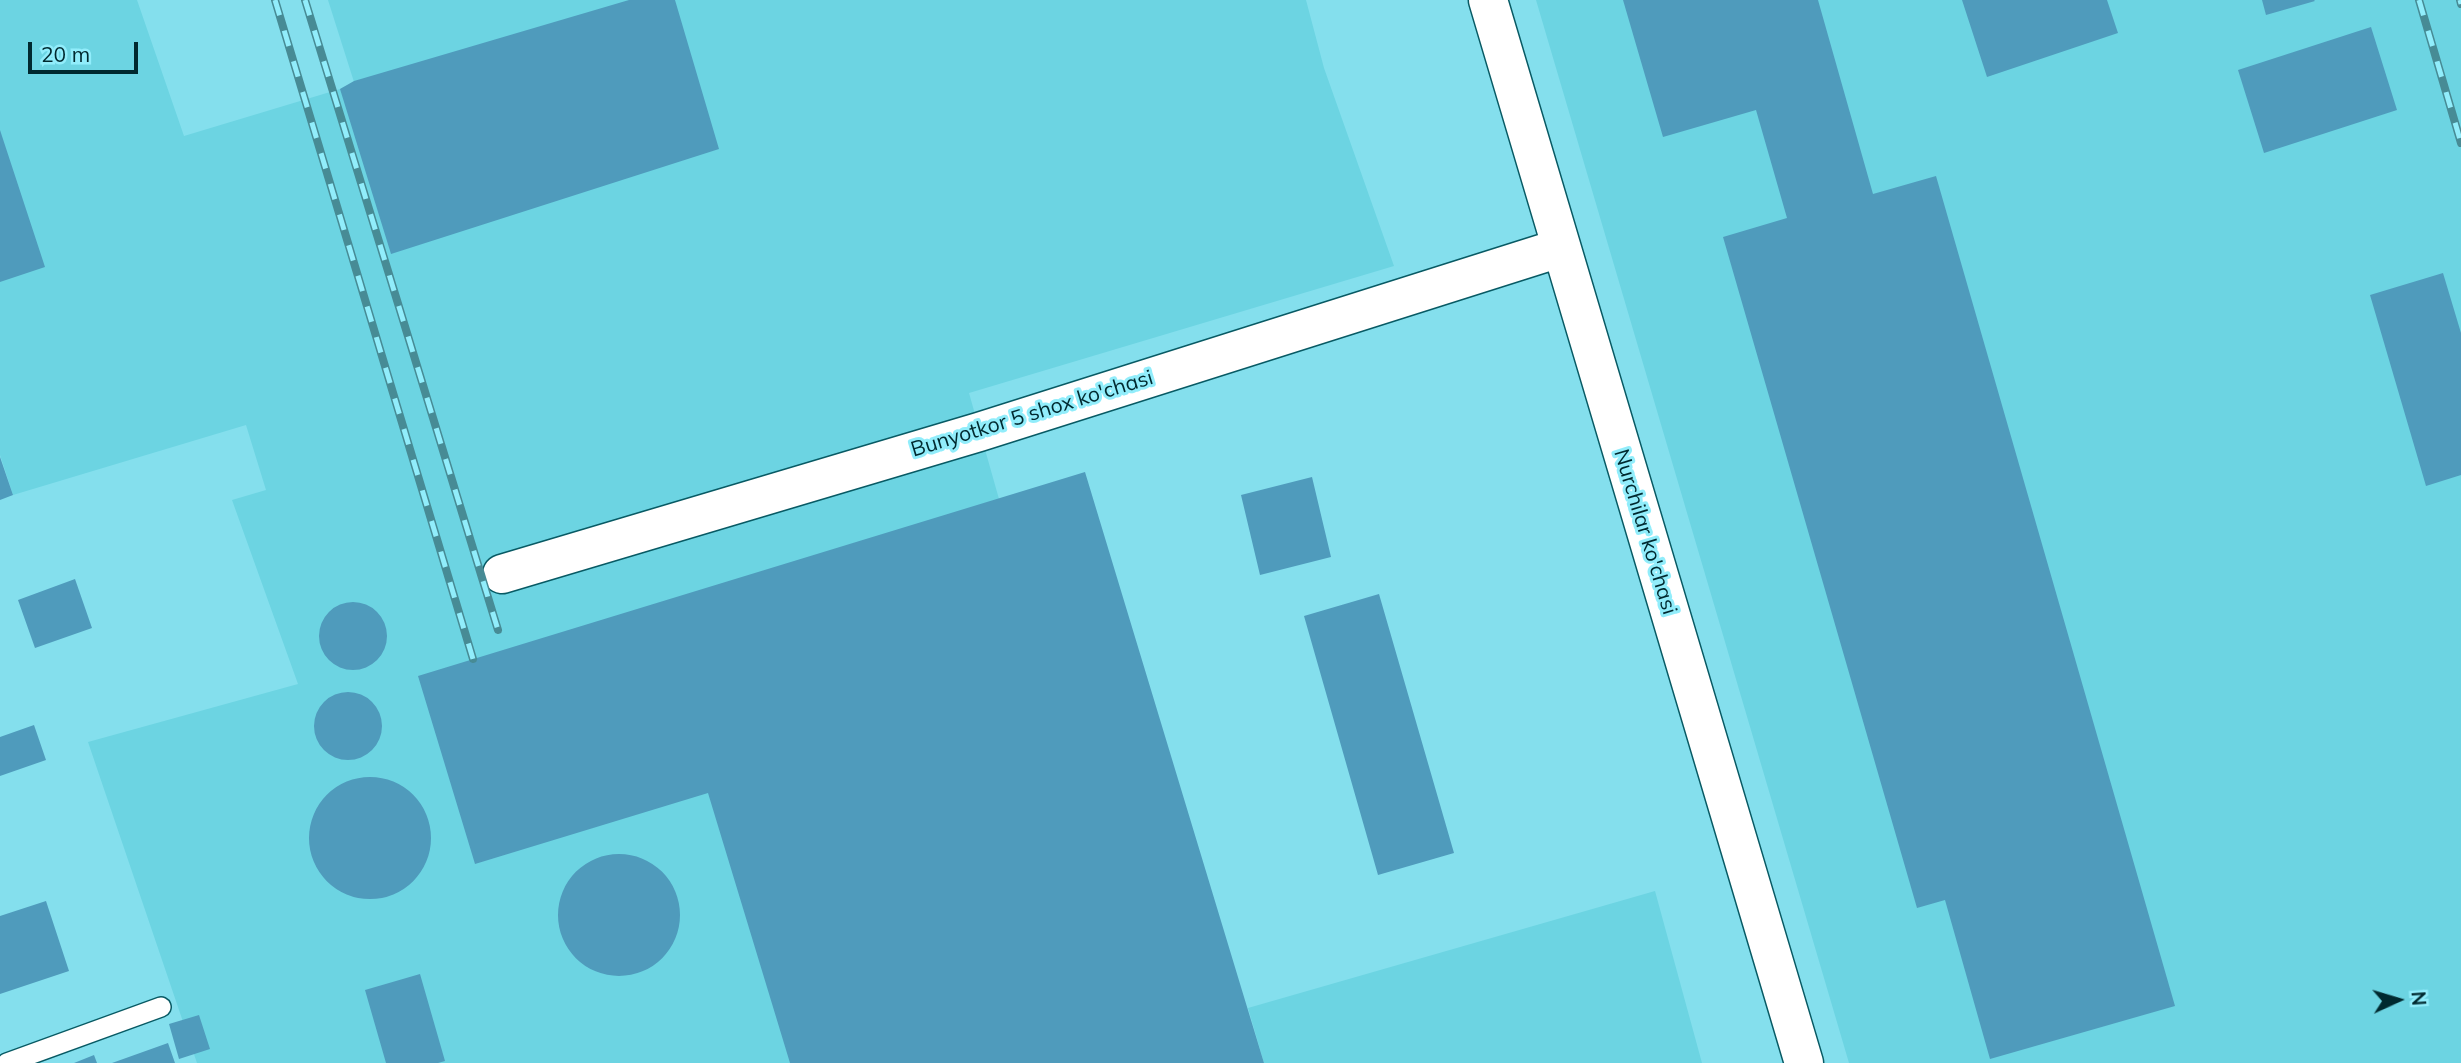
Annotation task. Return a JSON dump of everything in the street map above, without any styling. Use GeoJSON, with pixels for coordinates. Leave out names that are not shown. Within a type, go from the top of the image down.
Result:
{"type":"FeatureCollection","features":[{"type":"Feature","properties":{"kind":"street","name":"Nurchilar ko'chasi"},"geometry":{"type":"LineString","coordinates":[[1488,0],[1804,1063]]}},
{"type":"Feature","properties":{"kind":"street","name":"Bunyotkor 5 shox ko'chasi"},"geometry":{"type":"LineString","coordinates":[[502,574],[979,432],[1560,248]]}},
{"type":"Feature","properties":{"kind":"lane"},"geometry":{"type":"LineString","coordinates":[[7,1063],[161,1007]]}},
{"type":"Feature","properties":{"kind":"shaded area"},"geometry":{"type":"Polygon","coordinates":[[[0,0],[137,0],[184,136],[340,89],[354,82],[328,0],[1306,0],[1324,68],[1394,266],[969,393],[999,499],[790,1063],[197,1063],[88,742],[298,684],[232,500],[266,490],[246,425],[13,495],[0,455],[0,0]]]}},
{"type":"Feature","properties":{"kind":"shaded area"},"geometry":{"type":"Polygon","coordinates":[[[1536,0],[2461,0],[2461,1063],[1849,1063],[1536,0]]]}},
{"type":"Feature","properties":{"kind":"shaded area"},"geometry":{"type":"Polygon","coordinates":[[[1655,891],[1702,1063],[1264,1063],[1248,1008],[1655,891]]]}},
{"type":"Feature","properties":{"kind":"building"},"geometry":{"type":"Polygon","coordinates":[[[629,0],[675,0],[719,149],[391,254],[340,89],[354,81],[629,0]]]}},
{"type":"Feature","properties":{"kind":"building"},"geometry":{"type":"Polygon","coordinates":[[[1623,0],[1818,0],[1873,194],[1936,176],[2175,1006],[1990,1059],[1945,900],[1917,908],[1723,237],[1787,218],[1756,110],[1663,137],[1623,0]]]}},
{"type":"Feature","properties":{"kind":"building"},"geometry":{"type":"Polygon","coordinates":[[[1962,0],[2107,0],[2118,33],[1987,77],[1962,0]]]}},
{"type":"Feature","properties":{"kind":"building"},"geometry":{"type":"Polygon","coordinates":[[[2262,0],[2314,0],[2315,1],[2266,15],[2262,0]]]}},
{"type":"Feature","properties":{"kind":"building"},"geometry":{"type":"Polygon","coordinates":[[[2371,27],[2397,110],[2264,153],[2238,70],[2371,27]]]}},
{"type":"Feature","properties":{"kind":"building"},"geometry":{"type":"Polygon","coordinates":[[[0,130],[45,267],[0,282],[0,130]]]}},
{"type":"Feature","properties":{"kind":"building"},"geometry":{"type":"Polygon","coordinates":[[[2443,273],[2461,333],[2461,475],[2426,486],[2370,295],[2443,273]]]}},
{"type":"Feature","properties":{"kind":"building"},"geometry":{"type":"Polygon","coordinates":[[[0,457],[13,495],[0,500],[0,457]]]}},
{"type":"Feature","properties":{"kind":"building"},"geometry":{"type":"Polygon","coordinates":[[[1085,472],[1264,1063],[790,1063],[708,793],[475,864],[418,676],[1085,472]]]}},
{"type":"Feature","properties":{"kind":"building"},"geometry":{"type":"Polygon","coordinates":[[[1312,477],[1331,557],[1260,575],[1241,495],[1312,477]]]}},
{"type":"Feature","properties":{"kind":"building"},"geometry":{"type":"Polygon","coordinates":[[[75,579],[92,628],[35,648],[18,600],[75,579]]]}},
{"type":"Feature","properties":{"kind":"building"},"geometry":{"type":"Polygon","coordinates":[[[1379,594],[1454,853],[1378,875],[1304,616],[1379,594]]]}},
{"type":"Feature","properties":{"kind":"building"},"geometry":{"type":"Polygon","coordinates":[[[353,602],[366,605],[377,612],[384,623],[387,636],[384,649],[377,660],[366,667],[353,670],[340,667],[329,660],[322,649],[319,636],[322,623],[329,612],[340,605],[353,602]]]}},
{"type":"Feature","properties":{"kind":"building"},"geometry":{"type":"Polygon","coordinates":[[[348,692],[361,695],[372,702],[379,713],[382,726],[379,739],[372,750],[361,757],[348,760],[335,757],[324,750],[317,739],[314,726],[317,713],[324,702],[335,695],[348,692]]]}},
{"type":"Feature","properties":{"kind":"building"},"geometry":{"type":"Polygon","coordinates":[[[34,725],[46,760],[0,776],[0,737],[34,725]]]}},
{"type":"Feature","properties":{"kind":"building"},"geometry":{"type":"Polygon","coordinates":[[[370,777],[393,781],[413,795],[427,815],[431,838],[427,861],[413,881],[393,895],[370,899],[347,895],[327,881],[313,861],[309,838],[313,815],[327,795],[347,781],[370,777]]]}},
{"type":"Feature","properties":{"kind":"building"},"geometry":{"type":"Polygon","coordinates":[[[619,854],[643,858],[662,872],[676,891],[680,915],[676,939],[662,958],[643,972],[619,976],[595,972],[576,958],[562,939],[558,915],[562,891],[576,872],[595,858],[619,854]]]}},
{"type":"Feature","properties":{"kind":"building"},"geometry":{"type":"Polygon","coordinates":[[[46,901],[69,971],[0,994],[0,916],[46,901]]]}},
{"type":"Feature","properties":{"kind":"building"},"geometry":{"type":"Polygon","coordinates":[[[420,974],[445,1061],[386,1063],[365,990],[420,974]]]}},
{"type":"Feature","properties":{"kind":"building"},"geometry":{"type":"Polygon","coordinates":[[[199,1015],[210,1049],[179,1059],[169,1024],[199,1015]]]}},
{"type":"Feature","properties":{"kind":"building"},"geometry":{"type":"Polygon","coordinates":[[[168,1043],[175,1063],[112,1063],[168,1043]]]}},
{"type":"Feature","properties":{"kind":"building"},"geometry":{"type":"Polygon","coordinates":[[[94,1055],[97,1063],[74,1063],[94,1055]]]}},
{"type":"Feature","properties":{"kind":"railway"},"geometry":{"type":"LineString","coordinates":[[275,0],[473,659]]}},
{"type":"Feature","properties":{"kind":"railway"},"geometry":{"type":"LineString","coordinates":[[305,0],[498,630]]}},
{"type":"Feature","properties":{"kind":"railway"},"geometry":{"type":"LineString","coordinates":[[2419,0],[2461,143]]}},
{"type":"Feature","properties":{"kind":"railway"},"geometry":{"type":"LineString","coordinates":[[2460,0],[2461,4]]}}]}
